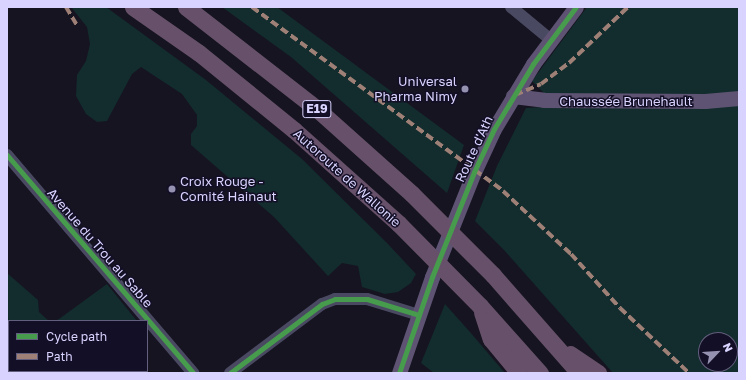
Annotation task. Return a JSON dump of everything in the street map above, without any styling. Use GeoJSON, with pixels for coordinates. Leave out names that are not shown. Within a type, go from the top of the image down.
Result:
{"type":"FeatureCollection","features":[{"type":"Feature","properties":{"kind":"highway","name":"Autoroute de Wallonie"},"geometry":{"type":"LineString","coordinates":[[133,7],[199,53],[294,130],[398,222],[480,306],[540,373]]}},
{"type":"Feature","properties":{"kind":"highway","name":"E19"},"geometry":{"type":"LineString","coordinates":[[186,7],[317,109],[412,194],[494,275],[557,345],[579,373]]}},
{"type":"Feature","properties":{"kind":"highway"},"geometry":{"type":"LineString","coordinates":[[480,306],[491,339],[519,373]]}},
{"type":"Feature","properties":{"kind":"highway"},"geometry":{"type":"LineString","coordinates":[[557,345],[598,373]]}},
{"type":"Feature","properties":{"kind":"main road","name":"Route d'Ath"},"geometry":{"type":"LineString","coordinates":[[399,373],[419,315],[474,172],[513,96],[551,40],[576,7]]}},
{"type":"Feature","properties":{"kind":"main road","name":"Chaussée Brunehault"},"geometry":{"type":"LineString","coordinates":[[513,96],[544,100],[705,101],[739,98]]}},
{"type":"Feature","properties":{"kind":"street"},"geometry":{"type":"LineString","coordinates":[[511,7],[551,40]]}},
{"type":"Feature","properties":{"kind":"street","name":"Avenue du Trou au Sable"},"geometry":{"type":"LineString","coordinates":[[7,155],[148,320]]}},
{"type":"Feature","properties":{"kind":"street"},"geometry":{"type":"LineString","coordinates":[[230,373],[322,304],[335,299],[367,299],[419,315]]}},
{"type":"Feature","properties":{"kind":"street","name":"Avenue du Trou au Sable"},"geometry":{"type":"LineString","coordinates":[[148,320],[193,373]]}},
{"type":"Feature","properties":{"kind":"green space"},"geometry":{"type":"Polygon","coordinates":[[[71,7],[106,7],[206,80],[302,159],[387,243],[416,274],[411,283],[398,292],[385,294],[362,287],[358,266],[342,263],[328,276],[274,217],[191,145],[191,134],[197,126],[197,115],[182,94],[141,67],[132,74],[107,121],[97,122],[86,114],[76,96],[77,75],[86,61],[90,44],[87,27],[71,7]]]}},
{"type":"Feature","properties":{"kind":"green space"},"geometry":{"type":"Polygon","coordinates":[[[222,7],[277,7],[464,145],[447,193],[291,57],[222,7]]]}},
{"type":"Feature","properties":{"kind":"green space"},"geometry":{"type":"Polygon","coordinates":[[[587,7],[739,7],[739,373],[613,373],[504,250],[475,221],[497,166],[526,108],[557,106],[532,81],[587,7]]]}},
{"type":"Feature","properties":{"kind":"green space"},"geometry":{"type":"Polygon","coordinates":[[[7,273],[38,300],[39,312],[48,320],[8,320],[7,273]]]}},
{"type":"Feature","properties":{"kind":"green space"},"geometry":{"type":"Polygon","coordinates":[[[107,284],[136,320],[56,320],[107,284]]]}},
{"type":"Feature","properties":{"kind":"green space"},"geometry":{"type":"Polygon","coordinates":[[[445,304],[505,373],[434,373],[421,363],[445,304]]]}},
{"type":"Feature","properties":{"kind":"marked path"},"geometry":{"type":"LineString","coordinates":[[66,7],[77,25]]}},
{"type":"Feature","properties":{"kind":"marked path"},"geometry":{"type":"LineString","coordinates":[[252,7],[503,191],[571,254],[620,308],[689,373]]}},
{"type":"Feature","properties":{"kind":"marked path"},"geometry":{"type":"LineString","coordinates":[[515,95],[541,84],[569,63],[628,7]]}},
{"type":"Feature","properties":{"kind":"cycle path"},"geometry":{"type":"LineString","coordinates":[[399,373],[432,277],[474,172],[494,129],[533,64],[576,7]]}},
{"type":"Feature","properties":{"kind":"cycle path"},"geometry":{"type":"LineString","coordinates":[[7,155],[148,320]]}},
{"type":"Feature","properties":{"kind":"cycle path"},"geometry":{"type":"LineString","coordinates":[[230,373],[322,304],[335,299],[367,299],[419,315]]}},
{"type":"Feature","properties":{"kind":"cycle path"},"geometry":{"type":"LineString","coordinates":[[148,320],[193,373]]}},
{"type":"Feature","properties":{"kind":"place","name":"Universal Pharma Nimy"},"geometry":{"type":"Point","coordinates":[465,89]}},
{"type":"Feature","properties":{"kind":"place","name":"Croix Rouge - Comité Hainaut"},"geometry":{"type":"Point","coordinates":[172,189]}}]}
